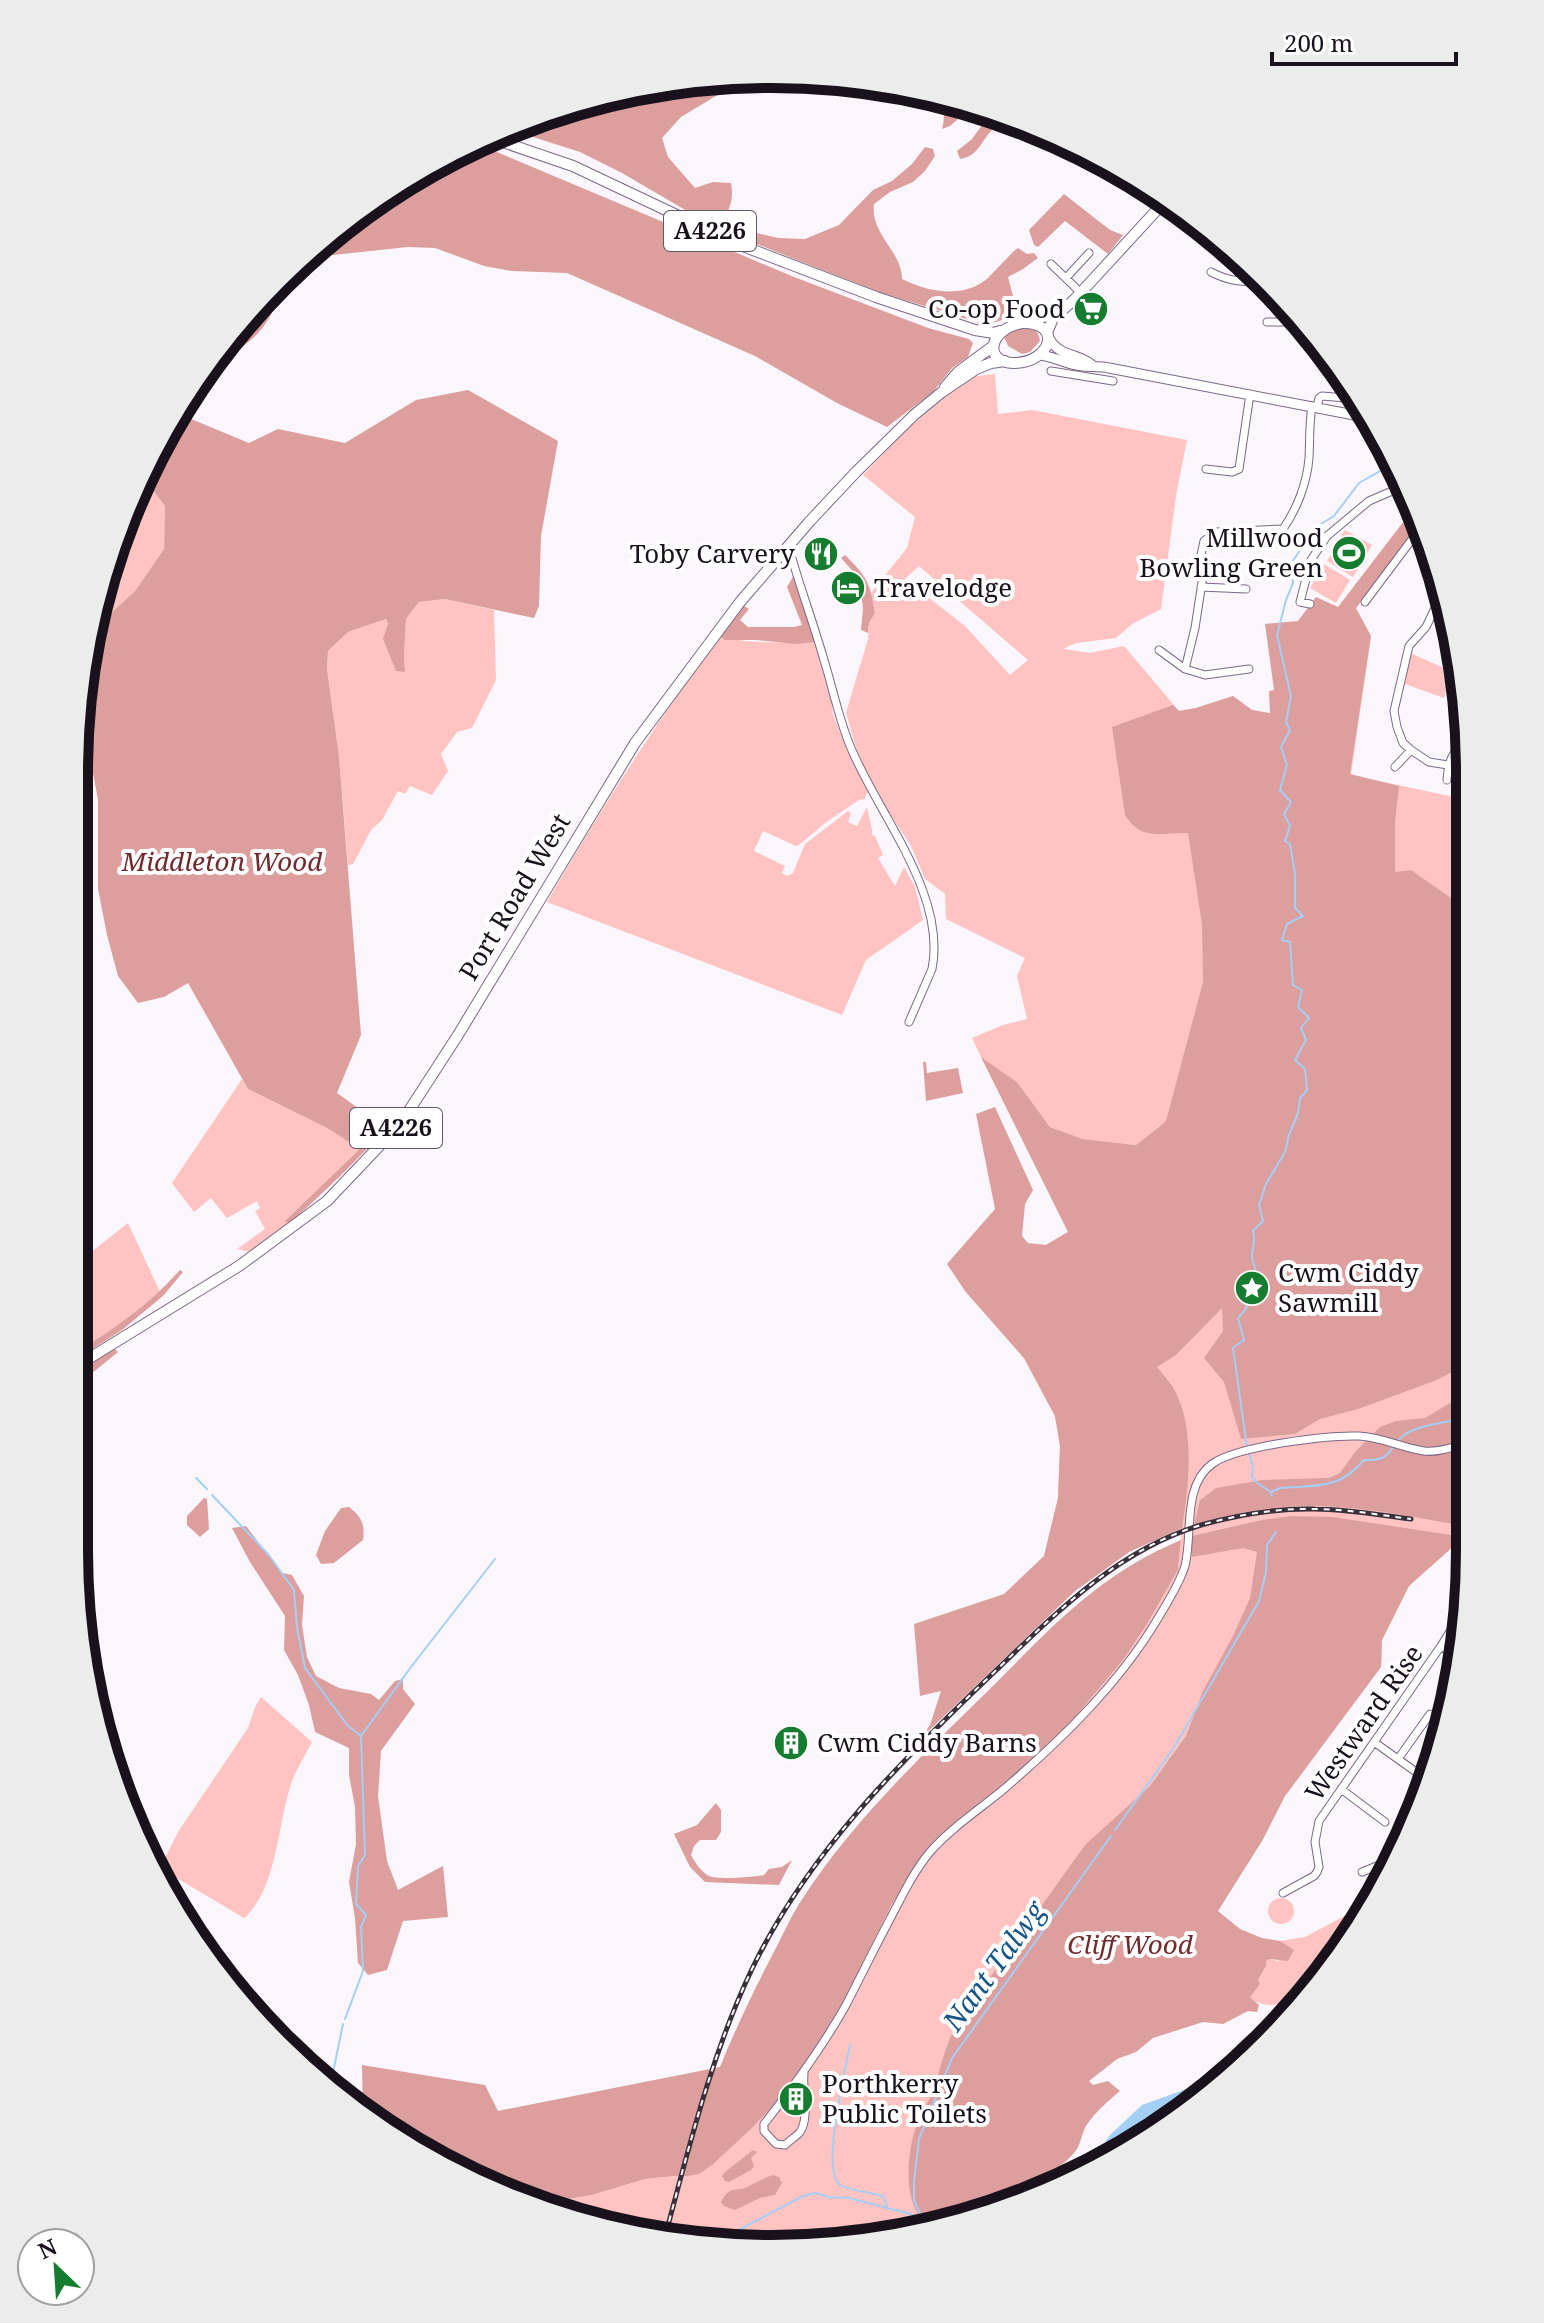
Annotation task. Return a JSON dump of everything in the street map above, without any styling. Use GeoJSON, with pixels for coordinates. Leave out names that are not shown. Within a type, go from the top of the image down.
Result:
{"type":"FeatureCollection","features":[{"type":"Feature","properties":{"kind":"main road","name":"A4226"},"geometry":{"type":"LineString","coordinates":[[504,143],[573,166],[753,250],[902,307],[975,330],[1000,331]]}},
{"type":"Feature","properties":{"kind":"main road"},"geometry":{"type":"LineString","coordinates":[[1041,355],[1046,349],[1053,318],[1159,208]]}},
{"type":"Feature","properties":{"kind":"main road"},"geometry":{"type":"LineString","coordinates":[[1080,292],[1049,313],[1000,331],[993,345],[997,355],[1005,361],[1021,362],[1041,355],[1053,357],[1084,367],[1109,368],[1355,415]]}},
{"type":"Feature","properties":{"kind":"main road"},"geometry":{"type":"LineString","coordinates":[[1022,323],[1036,324],[1060,351],[1092,365]]}},
{"type":"Feature","properties":{"kind":"main road","name":"A4226"},"geometry":{"type":"LineString","coordinates":[[975,330],[993,345]]}},
{"type":"Feature","properties":{"kind":"main road","name":"Port Road West"},"geometry":{"type":"LineString","coordinates":[[942,392],[958,372],[993,345]]}},
{"type":"Feature","properties":{"kind":"main road","name":"Port Road West"},"geometry":{"type":"LineString","coordinates":[[88,1359],[239,1266],[327,1201],[401,1123],[635,743],[698,656],[786,549],[856,472],[914,415],[982,366],[1005,361]]}},
{"type":"Feature","properties":{"kind":"street"},"geometry":{"type":"LineString","coordinates":[[1066,278],[1089,253]]}},
{"type":"Feature","properties":{"kind":"street"},"geometry":{"type":"LineString","coordinates":[[1051,264],[1080,292]]}},
{"type":"Feature","properties":{"kind":"street"},"geometry":{"type":"LineString","coordinates":[[1211,272],[1221,278],[1249,281]]}},
{"type":"Feature","properties":{"kind":"street"},"geometry":{"type":"LineString","coordinates":[[1267,322],[1287,322]]}},
{"type":"Feature","properties":{"kind":"street"},"geometry":{"type":"LineString","coordinates":[[1049,372],[1110,380],[1109,368]]}},
{"type":"Feature","properties":{"kind":"street"},"geometry":{"type":"LineString","coordinates":[[1206,469],[1232,472],[1239,469],[1250,394]]}},
{"type":"Feature","properties":{"kind":"street"},"geometry":{"type":"LineString","coordinates":[[1185,669],[1203,576],[1201,555],[1204,541],[1217,532],[1283,529],[1297,510],[1309,460],[1309,429],[1314,407],[1322,396],[1345,398]]}},
{"type":"Feature","properties":{"kind":"street"},"geometry":{"type":"LineString","coordinates":[[1310,604],[1300,602],[1311,560],[1327,536],[1362,505],[1395,490]]}},
{"type":"Feature","properties":{"kind":"street"},"geometry":{"type":"LineString","coordinates":[[1365,602],[1414,537]]}},
{"type":"Feature","properties":{"kind":"street"},"geometry":{"type":"LineString","coordinates":[[786,549],[791,555],[806,599],[850,747],[917,875],[928,908],[934,960],[909,1022]]}},
{"type":"Feature","properties":{"kind":"street"},"geometry":{"type":"LineString","coordinates":[[1201,587],[1246,589]]}},
{"type":"Feature","properties":{"kind":"street"},"geometry":{"type":"LineString","coordinates":[[1436,607],[1426,627],[1409,646],[1394,711],[1403,743],[1429,762],[1448,765]]}},
{"type":"Feature","properties":{"kind":"street"},"geometry":{"type":"LineString","coordinates":[[1159,650],[1185,669],[1205,675],[1249,669]]}},
{"type":"Feature","properties":{"kind":"street"},"geometry":{"type":"LineString","coordinates":[[1395,767],[1411,750]]}},
{"type":"Feature","properties":{"kind":"street"},"geometry":{"type":"LineString","coordinates":[[1447,780],[1448,765],[1456,750]]}},
{"type":"Feature","properties":{"kind":"street"},"geometry":{"type":"LineString","coordinates":[[804,2073],[802,2090],[806,2108],[801,2131],[785,2145],[776,2144],[764,2131],[764,2124],[804,2073],[931,1850],[1005,1788],[1074,1724],[1137,1651],[1170,1598],[1184,1567],[1196,1484],[1212,1464],[1248,1449],[1358,1436],[1426,1452],[1456,1446]]}},
{"type":"Feature","properties":{"kind":"street","name":"Westward Rise"},"geometry":{"type":"LineString","coordinates":[[1301,1883],[1317,1872],[1319,1867],[1315,1833],[1319,1821],[1451,1630]]}},
{"type":"Feature","properties":{"kind":"street"},"geometry":{"type":"LineString","coordinates":[[1441,1646],[1448,1651]]}},
{"type":"Feature","properties":{"kind":"street"},"geometry":{"type":"LineString","coordinates":[[1398,1759],[1430,1714],[1436,1717]]}},
{"type":"Feature","properties":{"kind":"street"},"geometry":{"type":"LineString","coordinates":[[1374,1742],[1419,1774]]}},
{"type":"Feature","properties":{"kind":"street"},"geometry":{"type":"LineString","coordinates":[[1341,1789],[1385,1822]]}},
{"type":"Feature","properties":{"kind":"street"},"geometry":{"type":"LineString","coordinates":[[1362,1872],[1379,1865]]}},
{"type":"Feature","properties":{"kind":"street"},"geometry":{"type":"LineString","coordinates":[[1283,1893],[1301,1883],[1295,1873]]}},
{"type":"Feature","properties":{"kind":"green space"},"geometry":{"type":"Polygon","coordinates":[[[727,89],[681,117],[662,138],[668,157],[695,188],[713,182],[731,183],[731,203],[723,220],[731,226],[778,238],[805,239],[839,225],[873,190],[892,181],[912,164],[925,147],[933,149],[935,156],[925,171],[913,182],[890,192],[874,204],[877,224],[897,260],[902,279],[934,290],[956,291],[987,279],[1018,248],[1027,254],[1034,253],[1038,258],[1008,277],[1018,315],[986,325],[876,291],[716,228],[580,152],[525,134],[595,111],[639,101],[727,89]]]}},
{"type":"Feature","properties":{"kind":"green space"},"geometry":{"type":"Polygon","coordinates":[[[944,110],[963,115],[942,129],[944,110]]]}},
{"type":"Feature","properties":{"kind":"green space"},"geometry":{"type":"Polygon","coordinates":[[[985,122],[997,126],[976,151],[960,159],[957,151],[972,139],[985,122]]]}},
{"type":"Feature","properties":{"kind":"green space"},"geometry":{"type":"Polygon","coordinates":[[[490,149],[794,277],[973,343],[968,357],[952,368],[933,392],[887,427],[837,403],[755,356],[567,273],[512,271],[484,266],[435,248],[408,247],[323,256],[392,203],[490,149]]]}},
{"type":"Feature","properties":{"kind":"green space"},"geometry":{"type":"Polygon","coordinates":[[[1064,194],[1110,230],[1123,235],[1108,254],[1065,221],[1038,247],[1034,245],[1029,230],[1064,194]]]}},
{"type":"Feature","properties":{"kind":"green space"},"geometry":{"type":"Polygon","coordinates":[[[278,299],[265,325],[232,353],[258,321],[278,299]]]}},
{"type":"Feature","properties":{"kind":"green space"},"geometry":{"type":"Polygon","coordinates":[[[1028,328],[1037,332],[1040,341],[1030,352],[1022,354],[1008,346],[1004,337],[1014,330],[1028,328]]]}},
{"type":"Feature","properties":{"kind":"green space"},"geometry":{"type":"Polygon","coordinates":[[[995,374],[998,414],[1032,410],[1187,440],[1161,609],[1132,624],[1116,638],[1076,643],[1063,649],[1090,653],[1124,646],[1179,711],[1233,696],[1252,710],[1271,714],[1371,636],[1351,775],[1456,797],[1456,1544],[1409,1586],[1382,1640],[1381,1667],[1285,1796],[1262,1841],[1117,2059],[1088,2081],[970,2206],[861,2229],[817,2234],[727,2234],[639,2222],[558,2201],[592,2195],[645,2179],[699,2174],[751,2129],[928,1848],[1014,1778],[1067,1727],[1123,1660],[1178,1570],[1182,1529],[1129,1552],[1062,1603],[1044,1556],[1058,1498],[1060,1446],[1055,1416],[1024,1358],[965,1291],[1068,1232],[1164,1122],[1136,1145],[1083,1139],[1050,1127],[1017,1082],[981,1057],[972,1038],[1027,1019],[1017,976],[1025,958],[946,919],[945,894],[925,879],[911,846],[875,791],[858,754],[846,713],[868,639],[869,623],[875,613],[871,593],[907,548],[915,517],[863,475],[906,430],[970,377],[995,374]],[[919,566],[905,579],[965,626],[1010,675],[1028,660],[919,566]]]}},
{"type":"Feature","properties":{"kind":"green space","name":"Middleton Wood"},"geometry":{"type":"Polygon","coordinates":[[[468,390],[558,441],[541,536],[539,606],[534,618],[445,599],[419,602],[406,619],[405,672],[396,671],[383,639],[388,624],[386,619],[348,632],[328,651],[327,669],[339,756],[361,1035],[337,1093],[386,1128],[303,1211],[291,1222],[284,1222],[360,1149],[327,1128],[248,1089],[188,983],[164,997],[138,1003],[118,976],[98,889],[98,800],[89,748],[101,639],[106,618],[135,591],[164,549],[165,506],[151,487],[188,418],[249,443],[278,429],[345,443],[416,400],[468,390]]]}},
{"type":"Feature","properties":{"kind":"green space"},"geometry":{"type":"Polygon","coordinates":[[[151,487],[165,506],[164,549],[135,591],[106,618],[124,552],[151,487]]]}},
{"type":"Feature","properties":{"kind":"green space"},"geometry":{"type":"Polygon","coordinates":[[[1407,519],[1413,535],[1356,608],[1371,636],[1350,774],[1399,786],[1395,872],[1411,870],[1456,902],[1456,1370],[1358,1409],[1320,1419],[1295,1434],[1241,1439],[1224,1382],[1204,1358],[1223,1331],[1222,1308],[1176,1355],[1157,1367],[1173,1387],[1180,1403],[1188,1438],[1187,1493],[1182,1528],[1129,1552],[1075,1591],[918,1741],[930,1725],[941,1691],[920,1696],[914,1624],[1004,1594],[1044,1556],[1058,1498],[1060,1446],[1055,1416],[1024,1358],[965,1291],[947,1264],[995,1209],[976,1114],[995,1107],[1033,1190],[1025,1204],[1022,1236],[1028,1243],[1046,1245],[1068,1232],[981,1057],[1017,1082],[1050,1127],[1083,1139],[1136,1145],[1166,1121],[1203,982],[1202,925],[1188,833],[1145,832],[1125,815],[1112,727],[1173,705],[1179,711],[1233,696],[1252,710],[1270,713],[1269,691],[1274,690],[1265,624],[1298,621],[1316,597],[1338,607],[1407,519]]]}},
{"type":"Feature","properties":{"kind":"green space","name":"Millwood Bowling Green"},"geometry":{"type":"Polygon","coordinates":[[[1345,530],[1372,545],[1353,577],[1327,561],[1345,530]]]}},
{"type":"Feature","properties":{"kind":"green space"},"geometry":{"type":"Polygon","coordinates":[[[845,555],[863,575],[871,594],[875,613],[868,633],[861,630],[863,608],[859,578],[841,558],[845,555]]]}},
{"type":"Feature","properties":{"kind":"green space"},"geometry":{"type":"Polygon","coordinates":[[[1324,564],[1350,580],[1336,603],[1310,588],[1324,564]]]}},
{"type":"Feature","properties":{"kind":"green space"},"geometry":{"type":"Polygon","coordinates":[[[794,575],[816,642],[795,644],[725,640],[719,635],[743,605],[749,609],[740,620],[748,627],[802,625],[787,587],[794,575]]]}},
{"type":"Feature","properties":{"kind":"green space"},"geometry":{"type":"Polygon","coordinates":[[[445,599],[494,610],[496,680],[472,728],[457,732],[441,754],[448,771],[432,795],[410,786],[405,794],[398,791],[382,820],[371,830],[353,864],[348,865],[339,756],[327,669],[328,651],[348,632],[386,619],[405,671],[406,619],[419,602],[445,599]]]}},
{"type":"Feature","properties":{"kind":"green space"},"geometry":{"type":"Polygon","coordinates":[[[719,635],[750,641],[816,642],[830,687],[833,714],[869,792],[865,799],[825,823],[799,845],[763,831],[754,851],[785,866],[782,873],[787,876],[793,873],[805,844],[848,811],[851,813],[848,822],[857,826],[867,807],[872,835],[883,855],[878,858],[895,886],[904,867],[915,887],[923,920],[866,960],[842,1015],[547,902],[673,700],[719,635]]]}},
{"type":"Feature","properties":{"kind":"green space"},"geometry":{"type":"Polygon","coordinates":[[[1410,653],[1448,670],[1449,678],[1444,698],[1405,684],[1410,653]]]}},
{"type":"Feature","properties":{"kind":"green space"},"geometry":{"type":"Polygon","coordinates":[[[923,1062],[926,1062],[927,1073],[958,1068],[963,1093],[926,1101],[923,1062]]]}},
{"type":"Feature","properties":{"kind":"green space"},"geometry":{"type":"Polygon","coordinates":[[[242,1079],[248,1089],[327,1128],[361,1149],[285,1222],[291,1222],[250,1252],[237,1249],[265,1229],[255,1211],[260,1208],[257,1201],[227,1218],[211,1198],[194,1212],[172,1183],[242,1079]]]}},
{"type":"Feature","properties":{"kind":"green space"},"geometry":{"type":"Polygon","coordinates":[[[128,1223],[160,1292],[119,1325],[88,1345],[88,1255],[128,1223]]]}},
{"type":"Feature","properties":{"kind":"green space"},"geometry":{"type":"Polygon","coordinates":[[[180,1270],[183,1272],[163,1296],[122,1330],[88,1352],[88,1345],[156,1294],[180,1270]]]}},
{"type":"Feature","properties":{"kind":"green space"},"geometry":{"type":"Polygon","coordinates":[[[114,1348],[118,1352],[88,1376],[88,1364],[114,1348]]]}},
{"type":"Feature","properties":{"kind":"green space"},"geometry":{"type":"Polygon","coordinates":[[[1456,1399],[1456,1524],[1376,1511],[1308,1506],[1251,1511],[1194,1525],[1200,1500],[1216,1488],[1262,1480],[1329,1478],[1340,1473],[1355,1452],[1380,1427],[1396,1421],[1425,1418],[1456,1399]]]}},
{"type":"Feature","properties":{"kind":"green space"},"geometry":{"type":"Polygon","coordinates":[[[204,1498],[207,1499],[209,1529],[200,1537],[187,1525],[187,1516],[204,1498]]]}},
{"type":"Feature","properties":{"kind":"green space"},"geometry":{"type":"Polygon","coordinates":[[[349,1507],[362,1521],[363,1540],[334,1563],[321,1564],[316,1555],[325,1531],[341,1508],[349,1507]]]}},
{"type":"Feature","properties":{"kind":"green space","name":"Cliff Wood"},"geometry":{"type":"Polygon","coordinates":[[[1291,1516],[1333,1517],[1456,1536],[1456,1544],[1409,1586],[1382,1640],[1381,1667],[1285,1796],[1262,1841],[1218,1911],[1240,1929],[1280,1941],[1294,1950],[1288,1961],[1266,1961],[1258,1980],[1260,1984],[1250,1997],[1259,2005],[1257,2012],[1248,2011],[1223,2024],[1203,2022],[1153,2038],[1136,2052],[1117,2059],[1089,2081],[1093,2085],[1108,2081],[1120,2091],[1090,2121],[1072,2155],[1048,2176],[992,2199],[922,2218],[911,2197],[910,2152],[918,2122],[934,2088],[956,2025],[1085,1845],[1150,1786],[1186,1736],[1203,1691],[1250,1598],[1257,1552],[1243,1548],[1192,1557],[1192,1536],[1291,1516]]]}},
{"type":"Feature","properties":{"kind":"green space"},"geometry":{"type":"Polygon","coordinates":[[[246,1526],[282,1573],[292,1575],[304,1596],[302,1625],[307,1657],[316,1676],[339,1688],[371,1694],[379,1700],[395,1681],[403,1679],[403,1689],[415,1704],[381,1751],[378,1796],[387,1861],[398,1890],[443,1866],[448,1917],[403,1921],[387,1970],[368,1975],[358,1963],[349,1882],[356,1844],[349,1748],[315,1732],[298,1675],[284,1650],[285,1616],[232,1528],[246,1526]]]}},
{"type":"Feature","properties":{"kind":"green space"},"geometry":{"type":"Polygon","coordinates":[[[1181,1540],[1178,1570],[1123,1660],[1067,1727],[1014,1778],[928,1848],[891,1906],[818,2045],[780,2098],[751,2129],[699,2174],[645,2179],[592,2195],[558,2201],[469,2164],[392,2120],[363,2099],[362,2065],[485,2085],[498,2111],[720,2067],[796,1909],[843,1843],[943,1735],[1039,1640],[1103,1584],[1153,1553],[1181,1540]]]}},
{"type":"Feature","properties":{"kind":"green space"},"geometry":{"type":"Polygon","coordinates":[[[261,1697],[312,1742],[288,1793],[271,1871],[256,1905],[244,1918],[170,1874],[163,1862],[178,1832],[248,1728],[261,1697]]]}},
{"type":"Feature","properties":{"kind":"green space"},"geometry":{"type":"Polygon","coordinates":[[[716,1803],[721,1810],[721,1832],[716,1840],[700,1840],[694,1846],[691,1855],[698,1867],[714,1877],[745,1877],[764,1875],[769,1869],[782,1867],[792,1860],[779,1885],[705,1882],[690,1867],[674,1834],[697,1825],[716,1803]]]}},
{"type":"Feature","properties":{"kind":"green space"},"geometry":{"type":"Polygon","coordinates":[[[1281,1898],[1290,1902],[1294,1911],[1290,1920],[1281,1924],[1272,1920],[1268,1911],[1272,1902],[1281,1898]]]}},
{"type":"Feature","properties":{"kind":"green space"},"geometry":{"type":"Polygon","coordinates":[[[1353,1912],[1315,1967],[1286,2000],[1270,2005],[1249,1997],[1260,1984],[1258,1980],[1266,1961],[1278,1961],[1289,1949],[1280,1941],[1305,1937],[1353,1912]]]}},
{"type":"Feature","properties":{"kind":"green space"},"geometry":{"type":"Polygon","coordinates":[[[753,2150],[757,2152],[751,2158],[754,2166],[751,2170],[729,2182],[725,2181],[722,2176],[725,2172],[753,2150]]]}},
{"type":"Feature","properties":{"kind":"green space"},"geometry":{"type":"Polygon","coordinates":[[[773,2175],[779,2177],[782,2183],[775,2195],[760,2198],[735,2210],[721,2202],[730,2191],[773,2175]]]}},
{"type":"Feature","properties":{"kind":"water"},"geometry":{"type":"Polygon","coordinates":[[[1200,2084],[1152,2120],[1099,2151],[1110,2135],[1142,2105],[1200,2084]]]}},
{"type":"Feature","properties":{"kind":"waterway","name":"Nant Talwg"},"geometry":{"type":"LineString","coordinates":[[1272,1496],[1252,1477],[1233,1348],[1244,1340],[1238,1318],[1254,1289],[1253,1231],[1263,1221],[1259,1205],[1266,1184],[1285,1152],[1300,1098],[1307,1090],[1305,1069],[1295,1060],[1306,1040],[1301,1028],[1309,1018],[1298,1007],[1302,990],[1293,985],[1290,942],[1282,940],[1287,924],[1303,916],[1295,908],[1295,874],[1290,844],[1285,841],[1290,826],[1284,814],[1291,802],[1280,790],[1287,765],[1281,747],[1290,730],[1286,722],[1291,696],[1277,635],[1293,583],[1290,565],[1316,527],[1334,516],[1359,483],[1385,468]]}},
{"type":"Feature","properties":{"kind":"waterway"},"geometry":{"type":"LineString","coordinates":[[1271,1492],[1280,1488],[1316,1486],[1336,1481],[1346,1477],[1364,1460],[1386,1456],[1410,1432],[1456,1420]]}},
{"type":"Feature","properties":{"kind":"waterway"},"geometry":{"type":"LineString","coordinates":[[196,1478],[207,1489]]}},
{"type":"Feature","properties":{"kind":"waterway"},"geometry":{"type":"LineString","coordinates":[[212,1495],[268,1554],[294,1590],[305,1668],[348,1726],[361,1736],[365,1855],[358,1866],[356,1904],[366,1915],[361,1927],[363,1971],[345,2019]]}},
{"type":"Feature","properties":{"kind":"waterway","name":"Nant Talwg"},"geometry":{"type":"LineString","coordinates":[[1115,1830],[1173,1749],[1259,1601],[1266,1572],[1267,1545],[1276,1532]]}},
{"type":"Feature","properties":{"kind":"waterway"},"geometry":{"type":"LineString","coordinates":[[361,1736],[495,1559]]}},
{"type":"Feature","properties":{"kind":"waterway","name":"Nant Talwg"},"geometry":{"type":"LineString","coordinates":[[922,2218],[914,2200],[919,2139],[952,2058],[1111,1836]]}},
{"type":"Feature","properties":{"kind":"waterway"},"geometry":{"type":"LineString","coordinates":[[333,2075],[343,2024]]}},
{"type":"Feature","properties":{"kind":"waterway"},"geometry":{"type":"LineString","coordinates":[[850,2045],[833,2141],[835,2176],[844,2187],[883,2196],[888,2209]]}},
{"type":"Feature","properties":{"kind":"waterway"},"geometry":{"type":"LineString","coordinates":[[724,2234],[735,2232],[803,2196],[815,2193],[849,2198],[919,2219]]}},
{"type":"Feature","properties":{"kind":"railway"},"geometry":{"type":"LineString","coordinates":[[668,2227],[725,2033],[774,1927],[799,1888],[856,1814],[920,1745],[1011,1656],[1060,1610],[1112,1569],[1140,1551],[1201,1525],[1257,1513],[1301,1509],[1339,1510],[1411,1519]]}},
{"type":"Feature","properties":{"kind":"place","name":"Co-op Food"},"geometry":{"type":"Point","coordinates":[1091,309]}},
{"type":"Feature","properties":{"kind":"place","name":"Millwood Bowling Green"},"geometry":{"type":"Point","coordinates":[1349,553]}},
{"type":"Feature","properties":{"kind":"place","name":"Toby Carvery"},"geometry":{"type":"Point","coordinates":[821,554]}},
{"type":"Feature","properties":{"kind":"place","name":"Travelodge"},"geometry":{"type":"Point","coordinates":[848,588]}},
{"type":"Feature","properties":{"kind":"place","name":"Cwm Ciddy Sawmill"},"geometry":{"type":"Point","coordinates":[1252,1288]}},
{"type":"Feature","properties":{"kind":"place","name":"Cwm Ciddy Barns"},"geometry":{"type":"Point","coordinates":[791,1743]}},
{"type":"Feature","properties":{"kind":"place","name":"Porthkerry Public Toilets"},"geometry":{"type":"Point","coordinates":[796,2099]}}]}
